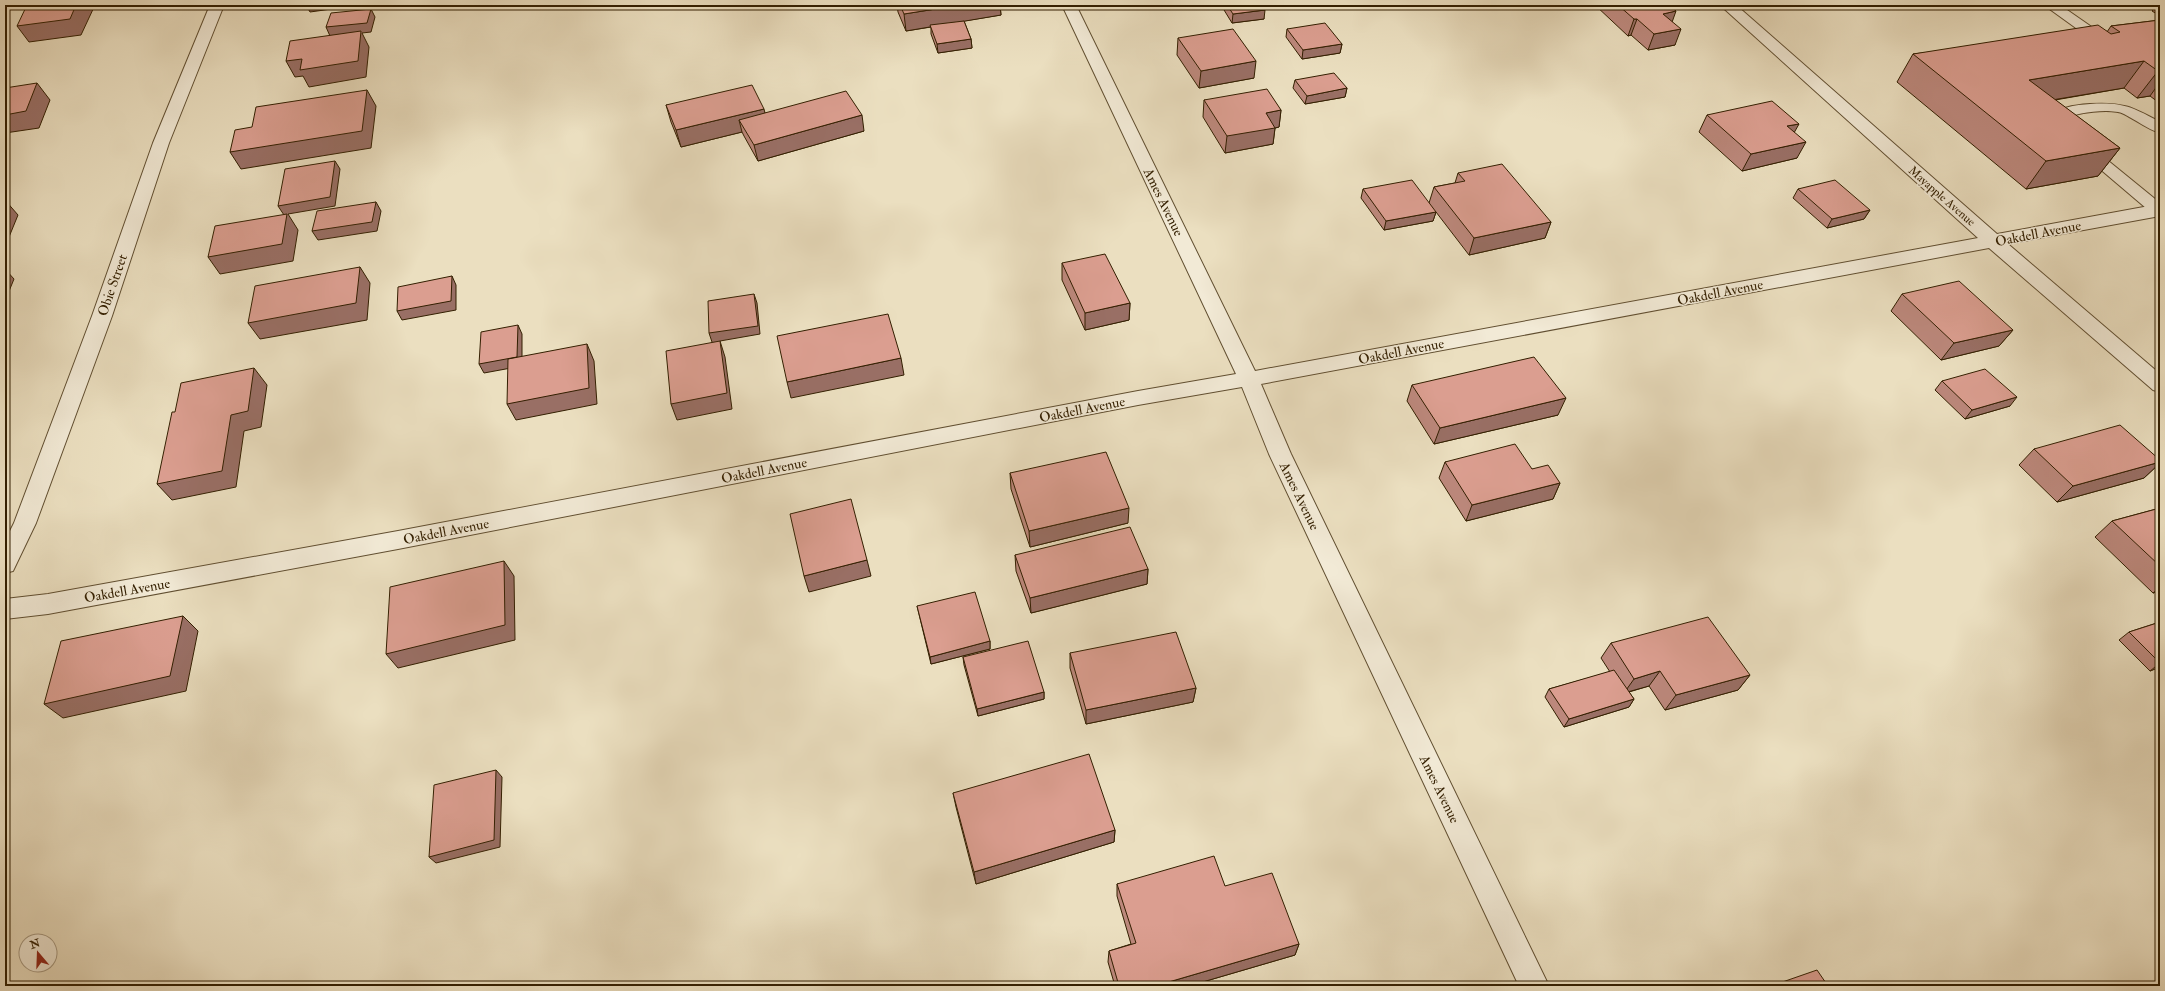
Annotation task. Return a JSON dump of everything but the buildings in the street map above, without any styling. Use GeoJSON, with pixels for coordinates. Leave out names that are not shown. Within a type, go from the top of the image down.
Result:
{"type":"FeatureCollection","features":[{"type":"Feature","properties":{"kind":"street","name":"Obie Street"},"geometry":{"type":"LineString","coordinates":[[5,564],[25,523],[102,316],[161,143],[217,5]]}},
{"type":"Feature","properties":{"kind":"street","name":"Ames Avenue"},"geometry":{"type":"LineString","coordinates":[[1069,5],[1249,379],[1280,454],[1534,986]]}},
{"type":"Feature","properties":{"kind":"street","name":"Mayapple Avenue"},"geometry":{"type":"LineString","coordinates":[[1727,5],[1936,192],[2160,384]]}},
{"type":"Feature","properties":{"kind":"street","name":"Oakdell Avenue"},"geometry":{"type":"LineString","coordinates":[[5,609],[48,604],[382,543],[1138,398],[1249,379],[2160,210]]}},
{"type":"Feature","properties":{"kind":"lane"},"geometry":{"type":"LineString","coordinates":[[2051,5],[2092,33],[2153,43],[2160,48]]}},
{"type":"Feature","properties":{"kind":"lane"},"geometry":{"type":"LineString","coordinates":[[2160,128],[2127,110],[2111,107],[2086,108],[2060,114],[2055,119],[2058,127],[2160,210]]}}]}
